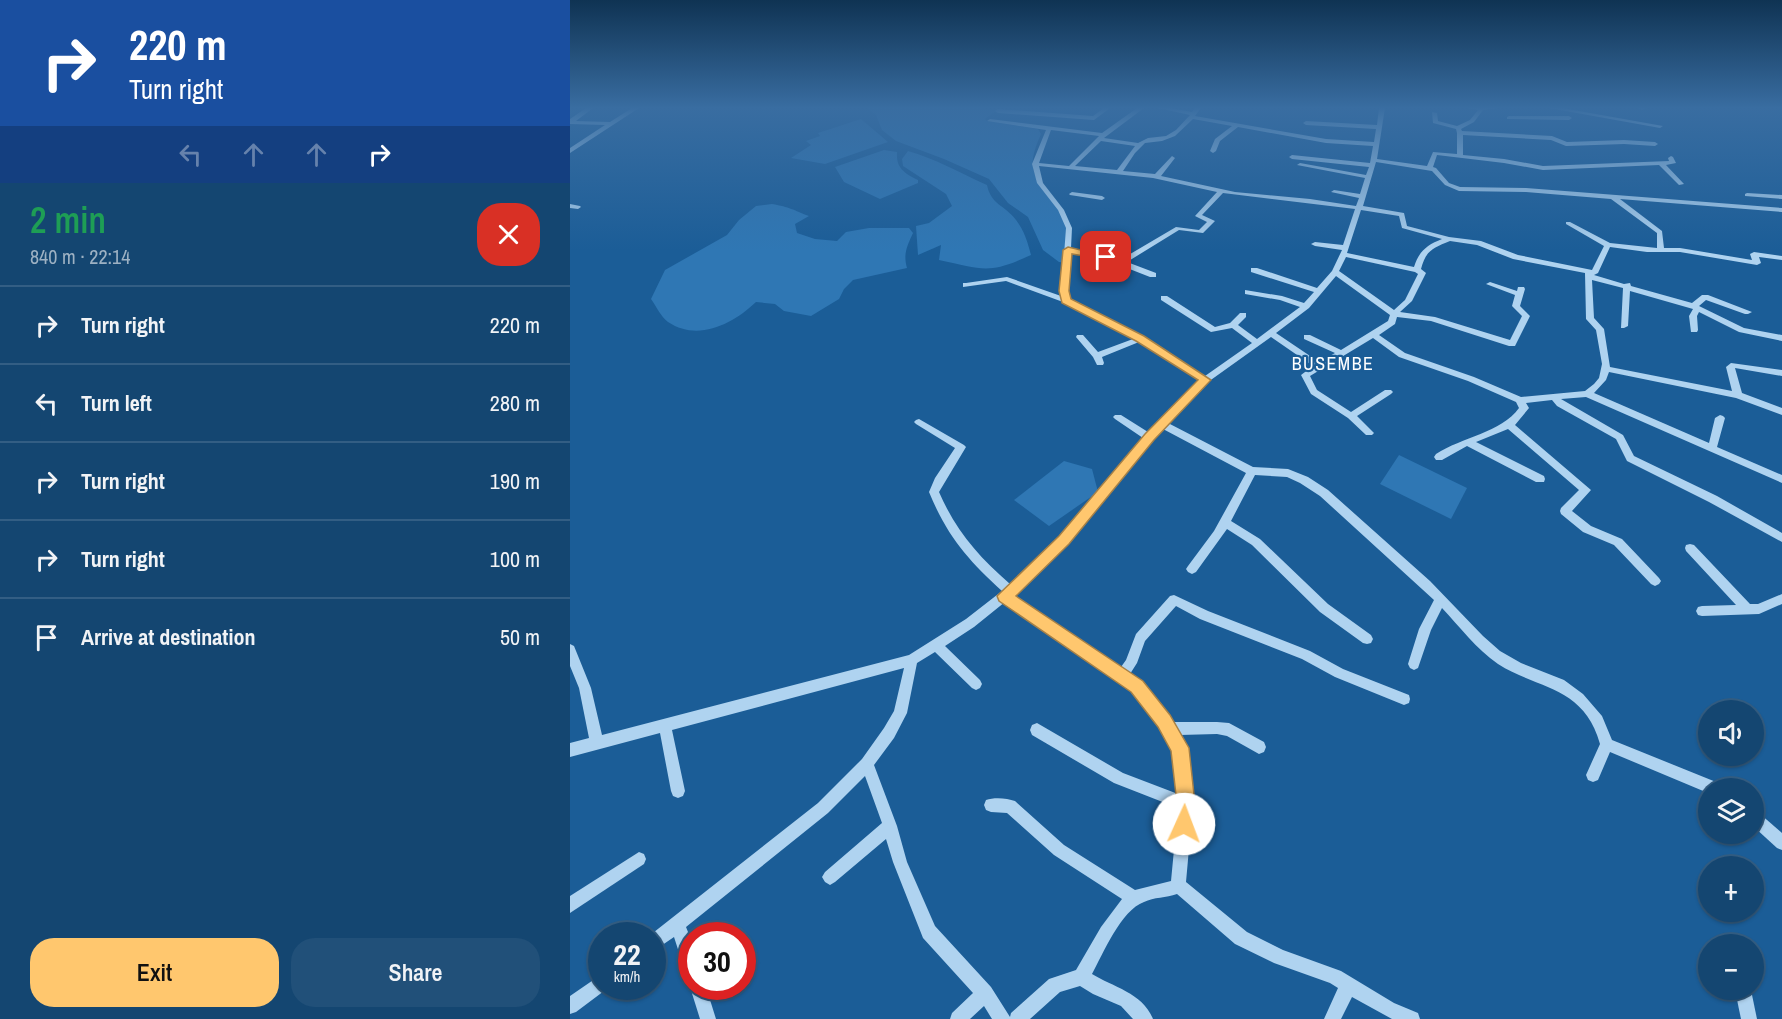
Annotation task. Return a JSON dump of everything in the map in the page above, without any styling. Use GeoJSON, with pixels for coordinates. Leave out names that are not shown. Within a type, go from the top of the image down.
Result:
{"type":"FeatureCollection","features":[{"type":"Feature","properties":{"kind":"street"},"geometry":{"type":"LineString","coordinates":[[1038,156],[1035,164],[1040,183],[1057,204],[1069,228],[1064,291],[1066,300]]}},
{"type":"Feature","properties":{"kind":"street"},"geometry":{"type":"LineString","coordinates":[[1072,166],[1083,156]]}},
{"type":"Feature","properties":{"kind":"street"},"geometry":{"type":"LineString","coordinates":[[1119,172],[1132,156]]}},
{"type":"Feature","properties":{"kind":"street"},"geometry":{"type":"LineString","coordinates":[[570,750],[912,660],[1007,594],[1064,540],[1149,437],[1205,380],[1306,306],[1320,291],[1335,272],[1344,251],[1374,156]]}},
{"type":"Feature","properties":{"kind":"street"},"geometry":{"type":"LineString","coordinates":[[1429,168],[1434,156]]}},
{"type":"Feature","properties":{"kind":"street"},"geometry":{"type":"LineString","coordinates":[[1456,156],[1554,168],[1673,163],[1671,158]]}},
{"type":"Feature","properties":{"kind":"street"},"geometry":{"type":"LineString","coordinates":[[1292,157],[1429,168],[1440,174],[1450,186],[1459,189],[1526,190],[1782,210]]}},
{"type":"Feature","properties":{"kind":"street"},"geometry":{"type":"LineString","coordinates":[[1156,177],[1172,158]]}},
{"type":"Feature","properties":{"kind":"street"},"geometry":{"type":"LineString","coordinates":[[1660,163],[1681,184]]}},
{"type":"Feature","properties":{"kind":"street"},"geometry":{"type":"LineString","coordinates":[[1035,164],[1072,166],[1156,177],[1235,194],[1361,202]]}},
{"type":"Feature","properties":{"kind":"street"},"geometry":{"type":"LineString","coordinates":[[1300,165],[1368,177]]}},
{"type":"Feature","properties":{"kind":"street"},"geometry":{"type":"LineString","coordinates":[[1122,262],[1178,228],[1201,232],[1212,221],[1198,216],[1222,190]]}},
{"type":"Feature","properties":{"kind":"street"},"geometry":{"type":"LineString","coordinates":[[1057,204],[1064,203],[1075,191],[1102,198]]}},
{"type":"Feature","properties":{"kind":"street"},"geometry":{"type":"LineString","coordinates":[[1334,192],[1401,214],[1404,227],[1449,239],[1478,243],[1516,257],[1591,274],[1695,307],[1742,330],[1782,338]]}},
{"type":"Feature","properties":{"kind":"street"},"geometry":{"type":"LineString","coordinates":[[1714,194],[1723,205]]}},
{"type":"Feature","properties":{"kind":"street"},"geometry":{"type":"LineString","coordinates":[[1747,195],[1782,197]]}},
{"type":"Feature","properties":{"kind":"street"},"geometry":{"type":"LineString","coordinates":[[1762,196],[1773,209]]}},
{"type":"Feature","properties":{"kind":"street"},"geometry":{"type":"LineString","coordinates":[[1614,198],[1660,232],[1661,250]]}},
{"type":"Feature","properties":{"kind":"street"},"geometry":{"type":"LineString","coordinates":[[570,206],[578,207]]}},
{"type":"Feature","properties":{"kind":"street"},"geometry":{"type":"LineString","coordinates":[[1568,223],[1608,245],[1680,250],[1756,263],[1754,254],[1782,258]]}},
{"type":"Feature","properties":{"kind":"street"},"geometry":{"type":"LineString","coordinates":[[1417,270],[1421,254],[1425,250],[1449,239]]}},
{"type":"Feature","properties":{"kind":"street"},"geometry":{"type":"LineString","coordinates":[[1315,244],[1422,273],[1408,300],[1394,314],[1392,322],[1375,336],[1305,375],[1314,392],[1351,416],[1369,433]]}},
{"type":"Feature","properties":{"kind":"street"},"geometry":{"type":"LineString","coordinates":[[1587,394],[1597,387],[1608,360],[1600,344],[1600,329],[1590,319],[1591,274],[1608,245]]}},
{"type":"Feature","properties":{"kind":"street"},"geometry":{"type":"LineString","coordinates":[[1068,250],[1122,262],[1153,275]]}},
{"type":"Feature","properties":{"kind":"street"},"geometry":{"type":"LineString","coordinates":[[1513,267],[1516,257]]}},
{"type":"Feature","properties":{"kind":"street"},"geometry":{"type":"LineString","coordinates":[[1254,270],[1320,291]]}},
{"type":"Feature","properties":{"kind":"street"},"geometry":{"type":"LineString","coordinates":[[1335,272],[1394,314],[1432,319],[1512,344],[1526,316],[1516,306],[1520,291],[1490,284]]}},
{"type":"Feature","properties":{"kind":"street"},"geometry":{"type":"LineString","coordinates":[[966,285],[1007,279],[1066,300],[1140,339],[1205,380]]}},
{"type":"Feature","properties":{"kind":"street"},"geometry":{"type":"LineString","coordinates":[[1624,326],[1627,285]]}},
{"type":"Feature","properties":{"kind":"street"},"geometry":{"type":"LineString","coordinates":[[1248,292],[1282,298],[1306,306]]}},
{"type":"Feature","properties":{"kind":"street"},"geometry":{"type":"LineString","coordinates":[[1694,330],[1695,307],[1706,297],[1748,312]]}},
{"type":"Feature","properties":{"kind":"street"},"geometry":{"type":"LineString","coordinates":[[1164,298],[1214,330],[1233,325],[1243,315]]}},
{"type":"Feature","properties":{"kind":"street"},"geometry":{"type":"LineString","coordinates":[[1233,325],[1258,343]]}},
{"type":"Feature","properties":{"kind":"street"},"geometry":{"type":"LineString","coordinates":[[1271,333],[1319,366]]}},
{"type":"Feature","properties":{"kind":"street"},"geometry":{"type":"LineString","coordinates":[[1375,336],[1402,355],[1471,379],[1520,400],[1587,394],[1782,478]]}},
{"type":"Feature","properties":{"kind":"street"},"geometry":{"type":"LineString","coordinates":[[1080,337],[1099,359],[1140,339]]}},
{"type":"Feature","properties":{"kind":"street"},"geometry":{"type":"LineString","coordinates":[[1307,337],[1341,353]]}},
{"type":"Feature","properties":{"kind":"street"},"geometry":{"type":"LineString","coordinates":[[1738,395],[1730,367],[1734,365],[1782,373]]}},
{"type":"Feature","properties":{"kind":"street"},"geometry":{"type":"LineString","coordinates":[[1606,369],[1738,395],[1782,412]]}},
{"type":"Feature","properties":{"kind":"street"},"geometry":{"type":"LineString","coordinates":[[1351,416],[1388,392]]}},
{"type":"Feature","properties":{"kind":"street"},"geometry":{"type":"LineString","coordinates":[[1554,396],[1560,404],[1620,437],[1630,458],[1713,499],[1782,538]]}},
{"type":"Feature","properties":{"kind":"street"},"geometry":{"type":"LineString","coordinates":[[1439,457],[1458,445],[1509,425],[1518,418],[1524,408],[1520,400]]}},
{"type":"Feature","properties":{"kind":"street"},"geometry":{"type":"LineString","coordinates":[[1118,417],[1149,437]]}},
{"type":"Feature","properties":{"kind":"street"},"geometry":{"type":"LineString","coordinates":[[1712,448],[1720,418]]}},
{"type":"Feature","properties":{"kind":"street"},"geometry":{"type":"LineString","coordinates":[[919,422],[961,447],[934,492],[944,517],[958,541],[1007,594],[1137,687],[1180,748],[1186,804],[1178,885]]}},
{"type":"Feature","properties":{"kind":"street"},"geometry":{"type":"LineString","coordinates":[[1162,424],[1252,471],[1288,473],[1324,493],[1441,599],[1494,653],[1507,662],[1559,683],[1577,694],[1600,722],[1606,744],[1593,774]]}},
{"type":"Feature","properties":{"kind":"street"},"geometry":{"type":"LineString","coordinates":[[1509,425],[1587,490],[1565,511],[1587,529],[1618,542],[1656,581]]}},
{"type":"Feature","properties":{"kind":"street"},"geometry":{"type":"LineString","coordinates":[[1468,442],[1540,479]]}},
{"type":"Feature","properties":{"kind":"street"},"geometry":{"type":"LineString","coordinates":[[1192,569],[1206,553],[1225,523],[1252,471]]}},
{"type":"Feature","properties":{"kind":"street"},"geometry":{"type":"LineString","coordinates":[[1225,523],[1256,542],[1324,608],[1367,639]]}},
{"type":"Feature","properties":{"kind":"street"},"geometry":{"type":"LineString","coordinates":[[1690,548],[1747,609]]}},
{"type":"Feature","properties":{"kind":"street"},"geometry":{"type":"LineString","coordinates":[[1414,664],[1425,629],[1441,599]]}},
{"type":"Feature","properties":{"kind":"street"},"geometry":{"type":"LineString","coordinates":[[1702,611],[1759,609],[1782,599]]}},
{"type":"Feature","properties":{"kind":"street"},"geometry":{"type":"LineString","coordinates":[[1122,675],[1131,663],[1140,638],[1174,600],[1204,615],[1404,699]]}},
{"type":"Feature","properties":{"kind":"street"},"geometry":{"type":"LineString","coordinates":[[936,645],[976,684]]}},
{"type":"Feature","properties":{"kind":"street"},"geometry":{"type":"LineString","coordinates":[[570,650],[585,688],[597,743]]}},
{"type":"Feature","properties":{"kind":"street"},"geometry":{"type":"LineString","coordinates":[[682,922],[822,808],[867,764],[890,733],[900,713],[912,660]]}},
{"type":"Feature","properties":{"kind":"street"},"geometry":{"type":"LineString","coordinates":[[665,726],[678,791]]}},
{"type":"Feature","properties":{"kind":"street"},"geometry":{"type":"LineString","coordinates":[[1168,729],[1217,728],[1228,730],[1260,747]]}},
{"type":"Feature","properties":{"kind":"street"},"geometry":{"type":"LineString","coordinates":[[1037,730],[1119,778],[1186,804]]}},
{"type":"Feature","properties":{"kind":"street"},"geometry":{"type":"LineString","coordinates":[[1606,744],[1698,782]]}},
{"type":"Feature","properties":{"kind":"street"},"geometry":{"type":"LineString","coordinates":[[867,764],[891,826],[900,862],[929,932],[985,993],[1002,1019]]}},
{"type":"Feature","properties":{"kind":"street"},"geometry":{"type":"LineString","coordinates":[[992,805],[1010,806],[1059,850],[1134,898]]}},
{"type":"Feature","properties":{"kind":"street"},"geometry":{"type":"LineString","coordinates":[[830,877],[891,826]]}},
{"type":"Feature","properties":{"kind":"street"},"geometry":{"type":"LineString","coordinates":[[1764,827],[1782,843]]}},
{"type":"Feature","properties":{"kind":"street"},"geometry":{"type":"LineString","coordinates":[[570,905],[639,859]]}},
{"type":"Feature","properties":{"kind":"street"},"geometry":{"type":"LineString","coordinates":[[1081,977],[1122,907],[1151,890],[1170,890],[1178,885]]}},
{"type":"Feature","properties":{"kind":"street"},"geometry":{"type":"LineString","coordinates":[[1178,885],[1241,938],[1280,957],[1335,977],[1388,1009],[1412,1019]]}},
{"type":"Feature","properties":{"kind":"street"},"geometry":{"type":"LineString","coordinates":[[666,934],[678,925]]}},
{"type":"Feature","properties":{"kind":"street"},"geometry":{"type":"LineString","coordinates":[[1017,1019],[1055,985],[1081,977],[1127,1000],[1145,1019]]}},
{"type":"Feature","properties":{"kind":"street"},"geometry":{"type":"LineString","coordinates":[[1332,1019],[1349,985]]}},
{"type":"Feature","properties":{"kind":"street"},"geometry":{"type":"LineString","coordinates":[[570,1006],[588,992]]}},
{"type":"Feature","properties":{"kind":"street"},"geometry":{"type":"LineString","coordinates":[[958,1019],[985,993]]}},
{"type":"Feature","properties":{"kind":"street"},"geometry":{"type":"LineString","coordinates":[[702,1000],[708,1019]]}},
{"type":"Feature","properties":{"kind":"street"},"geometry":{"type":"LineString","coordinates":[[1745,1000],[1749,1019]]}},
{"type":"Feature","properties":{"kind":"shaded area"},"geometry":{"type":"Polygon","coordinates":[[[795,156],[849,156],[825,164],[791,158],[795,156]]]}},
{"type":"Feature","properties":{"kind":"shaded area"},"geometry":{"type":"Polygon","coordinates":[[[868,156],[897,156],[900,166],[918,180],[918,183],[880,199],[844,182],[835,167],[868,156]]]}},
{"type":"Feature","properties":{"kind":"shaded area"},"geometry":{"type":"Polygon","coordinates":[[[905,156],[922,156],[987,185],[995,201],[1019,224],[1031,255],[995,268],[976,268],[939,260],[941,245],[918,255],[916,226],[929,223],[952,206],[946,194],[903,166],[902,159],[905,156]]]}},
{"type":"Feature","properties":{"kind":"shaded area"},"geometry":{"type":"Polygon","coordinates":[[[935,156],[1034,156],[1033,169],[1036,177],[1068,227],[1070,264],[1059,262],[1043,250],[1028,217],[1008,203],[989,179],[935,156]]]}},
{"type":"Feature","properties":{"kind":"shaded area"},"geometry":{"type":"Polygon","coordinates":[[[772,204],[809,216],[795,224],[797,233],[815,239],[837,241],[846,232],[869,228],[909,228],[913,233],[906,250],[907,268],[853,280],[844,289],[839,299],[811,316],[784,311],[775,304],[756,302],[737,317],[715,328],[691,330],[679,328],[665,320],[651,299],[665,270],[727,235],[739,220],[756,206],[772,204]]]}},
{"type":"Feature","properties":{"kind":"shaded area"},"geometry":{"type":"Polygon","coordinates":[[[1399,455],[1467,488],[1451,519],[1380,484],[1399,455]]]}},
{"type":"Feature","properties":{"kind":"shaded area"},"geometry":{"type":"Polygon","coordinates":[[[1064,461],[1092,469],[1098,492],[1049,526],[1014,500],[1064,461]]]}},
{"type":"Feature","properties":{"kind":"district","name":"BUSEMBE"},"geometry":{"type":"Point","coordinates":[1333,364]}},
{"type":"Feature","properties":{"kind":"route"},"geometry":{"type":"LineString","coordinates":[[1106,257],[1068,250],[1064,291],[1066,300],[1075,307],[1140,339],[1205,380],[1149,437],[1064,540],[1005,596],[1122,675],[1137,687],[1164,721],[1180,748],[1186,804],[1184,824]]}}]}
